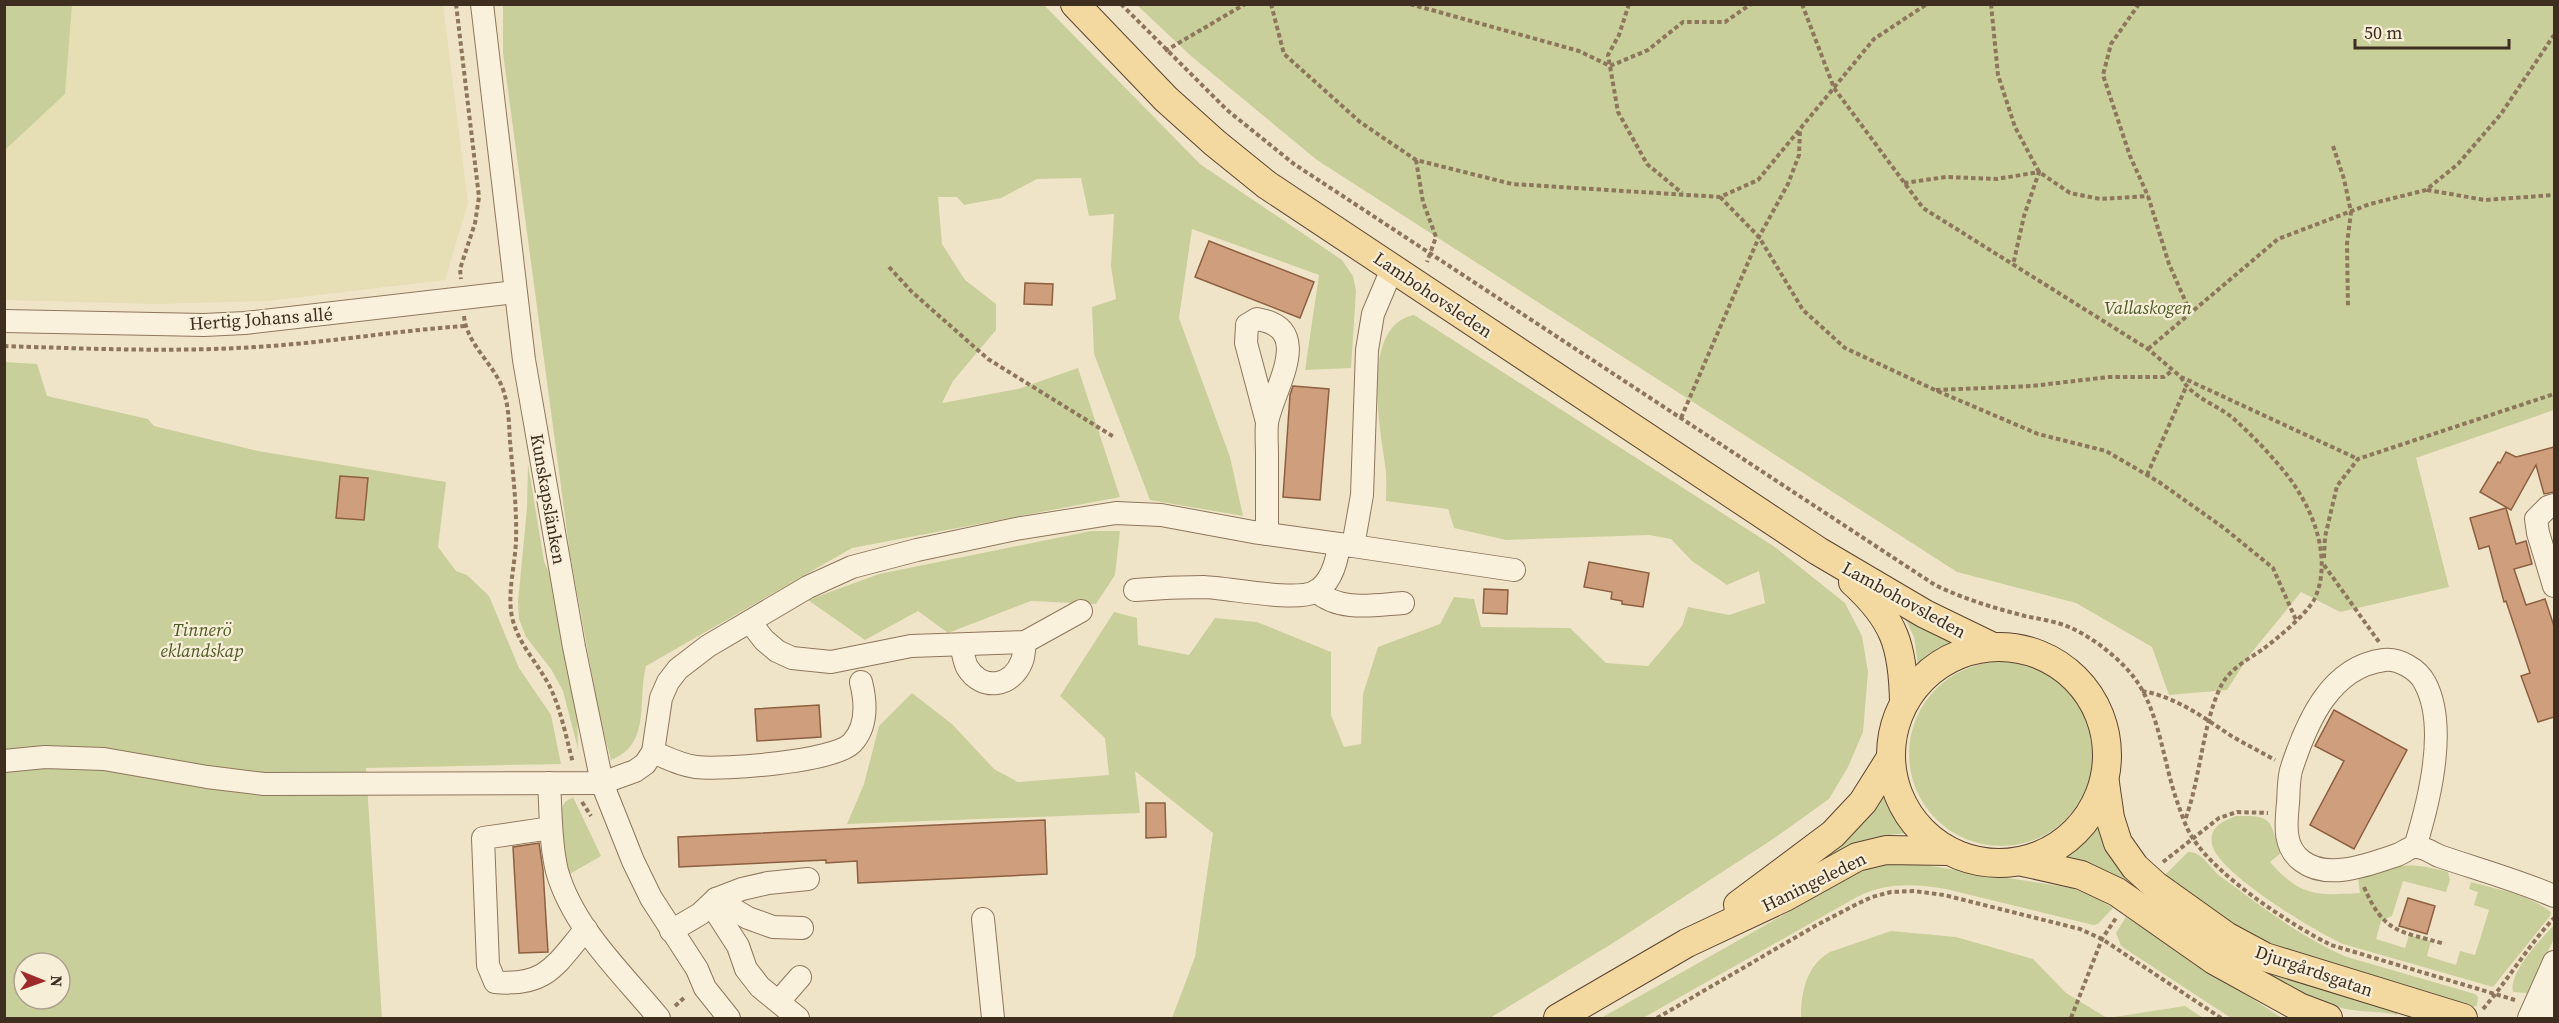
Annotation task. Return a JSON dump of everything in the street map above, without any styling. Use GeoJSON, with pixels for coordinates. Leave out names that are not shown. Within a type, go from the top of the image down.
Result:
{"type":"FeatureCollection","features":[{"type":"Feature","properties":{"kind":"main road","name":"Lambohovsleden"},"geometry":{"type":"LineString","coordinates":[[1075,4],[1166,99],[1215,143],[1268,185],[1818,551],[1925,614],[1991,646]]}},
{"type":"Feature","properties":{"kind":"main road","name":"Lambohovsleden"},"geometry":{"type":"LineString","coordinates":[[1818,551],[1857,585],[1888,623],[1897,640],[1904,667],[1904,702]]}},
{"type":"Feature","properties":{"kind":"main road"},"geometry":{"type":"LineString","coordinates":[[1991,646],[2021,648],[2049,658],[2073,675],[2092,697],[2104,724],[2108,753],[2105,783],[2096,805],[2083,825],[2066,842],[2046,854],[2023,862],[1997,864],[1972,861],[1948,851],[1925,835],[1906,813],[1895,787],[1890,759],[1893,729],[1904,702],[1920,680],[1941,663],[1965,652],[1991,646]]}},
{"type":"Feature","properties":{"kind":"main road","name":"Haningeleden"},"geometry":{"type":"LineString","coordinates":[[1687,943],[1833,834],[1863,802],[1890,759]]}},
{"type":"Feature","properties":{"kind":"main road","name":"Djurgårdsgatan"},"geometry":{"type":"LineString","coordinates":[[2105,783],[2110,818],[2118,843],[2135,867],[2156,886],[2226,936],[2265,957],[2463,1018]]}},
{"type":"Feature","properties":{"kind":"main road","name":"Haningeleden"},"geometry":{"type":"LineString","coordinates":[[1558,1018],[1687,943],[1785,897],[1857,857],[1886,850],[1948,851]]}},
{"type":"Feature","properties":{"kind":"main road","name":"Djurgårdsgatan"},"geometry":{"type":"LineString","coordinates":[[2023,862],[2080,875],[2117,892],[2214,960],[2300,1008],[2328,1018]]}},
{"type":"Feature","properties":{"kind":"street","name":"Kunskapslänken"},"geometry":{"type":"LineString","coordinates":[[482,4],[515,292],[541,464],[587,718],[602,783],[633,861],[671,932],[697,969],[705,988],[729,1018]]}},
{"type":"Feature","properties":{"kind":"street"},"geometry":{"type":"LineString","coordinates":[[1135,590],[1205,587],[1299,596],[1316,591],[1330,575],[1346,545],[1362,495],[1367,350],[1373,314],[1392,269]]}},
{"type":"Feature","properties":{"kind":"street","name":"Hertig Johans allé"},"geometry":{"type":"LineString","coordinates":[[4,321],[204,325],[245,323],[515,292]]}},
{"type":"Feature","properties":{"kind":"street"},"geometry":{"type":"LineString","coordinates":[[1267,422],[1267,534]]}},
{"type":"Feature","properties":{"kind":"street"},"geometry":{"type":"LineString","coordinates":[[2554,505],[2548,507],[2536,519],[2554,586]]}},
{"type":"Feature","properties":{"kind":"street"},"geometry":{"type":"LineString","coordinates":[[4,761],[55,757],[104,759],[207,777],[264,784],[602,783],[635,771],[645,764],[653,752],[661,698],[668,682],[692,658],[808,587],[852,567],[917,550],[1095,515],[1161,515],[1267,534],[1514,570]]}},
{"type":"Feature","properties":{"kind":"street"},"geometry":{"type":"LineString","coordinates":[[1316,591],[1326,600],[1350,606],[1403,603]]}},
{"type":"Feature","properties":{"kind":"street"},"geometry":{"type":"LineString","coordinates":[[750,622],[764,640],[777,651],[792,658],[812,661],[851,659],[911,646],[1024,642],[1081,611]]}},
{"type":"Feature","properties":{"kind":"street"},"geometry":{"type":"LineString","coordinates":[[961,645],[966,665],[973,676],[984,683],[994,683],[1008,681],[1016,672],[1023,660],[1024,642]]}},
{"type":"Feature","properties":{"kind":"street"},"geometry":{"type":"LineString","coordinates":[[2415,847],[2431,777],[2435,742],[2433,705],[2424,681],[2412,668],[2392,659],[2361,666],[2347,673],[2335,684],[2314,714],[2291,769],[2287,815],[2290,848],[2308,866],[2330,870],[2357,866],[2400,854],[2415,847],[2554,896]]}},
{"type":"Feature","properties":{"kind":"street"},"geometry":{"type":"LineString","coordinates":[[653,752],[677,763],[719,768],[828,756],[852,743],[861,731],[865,715],[861,682]]}},
{"type":"Feature","properties":{"kind":"street"},"geometry":{"type":"LineString","coordinates":[[549,783],[551,828],[557,869],[564,891],[586,929],[659,1018]]}},
{"type":"Feature","properties":{"kind":"street"},"geometry":{"type":"LineString","coordinates":[[551,828],[483,838],[488,965],[495,982],[514,984],[534,980],[552,969],[586,929]]}},
{"type":"Feature","properties":{"kind":"street"},"geometry":{"type":"LineString","coordinates":[[671,932],[714,902],[742,889],[768,883],[808,879]]}},
{"type":"Feature","properties":{"kind":"street"},"geometry":{"type":"LineString","coordinates":[[714,902],[772,927],[802,928]]}},
{"type":"Feature","properties":{"kind":"street"},"geometry":{"type":"LineString","coordinates":[[714,902],[738,946],[746,969],[760,987],[798,1018]]}},
{"type":"Feature","properties":{"kind":"street"},"geometry":{"type":"LineString","coordinates":[[983,919],[993,1018]]}},
{"type":"Feature","properties":{"kind":"street"},"geometry":{"type":"LineString","coordinates":[[2529,1018],[2554,962]]}},
{"type":"Feature","properties":{"kind":"street","name":"Kunskapslänken"},"geometry":{"type":"LineString","coordinates":[[697,969],[715,978],[747,1018]]}},
{"type":"Feature","properties":{"kind":"street"},"geometry":{"type":"LineString","coordinates":[[779,1001],[800,977]]}},
{"type":"Feature","properties":{"kind":"street"},"geometry":{"type":"LineString","coordinates":[[2546,1018],[2554,991]]}},
{"type":"Feature","properties":{"kind":"path"},"geometry":{"type":"LineString","coordinates":[[456,4],[479,197],[475,223],[460,269],[465,326]]}},
{"type":"Feature","properties":{"kind":"path"},"geometry":{"type":"LineString","coordinates":[[1165,51],[1245,4]]}},
{"type":"Feature","properties":{"kind":"path"},"geometry":{"type":"LineString","coordinates":[[1271,4],[1284,54],[1360,122],[1416,160],[1512,184],[1720,197],[1758,180],[1874,39],[1927,4]]}},
{"type":"Feature","properties":{"kind":"path"},"geometry":{"type":"LineString","coordinates":[[1410,4],[1568,48],[1610,66],[1648,50],[1683,22],[1725,22],[1751,4]]}},
{"type":"Feature","properties":{"kind":"path"},"geometry":{"type":"LineString","coordinates":[[1629,4],[1619,35],[1608,55],[1618,112],[1647,164],[1674,189],[1686,195]]}},
{"type":"Feature","properties":{"kind":"path"},"geometry":{"type":"LineString","coordinates":[[1802,4],[1834,88],[1923,208],[2148,349],[2181,377],[2358,459]]}},
{"type":"Feature","properties":{"kind":"path"},"geometry":{"type":"LineString","coordinates":[[1991,4],[1998,75],[2015,126],[2039,172],[2070,193],[2100,198],[2148,196]]}},
{"type":"Feature","properties":{"kind":"path"},"geometry":{"type":"LineString","coordinates":[[2139,4],[2111,44],[2103,75],[2130,156],[2148,196],[2169,264],[2191,314]]}},
{"type":"Feature","properties":{"kind":"path"},"geometry":{"type":"LineString","coordinates":[[2148,349],[2278,239],[2351,212],[2426,190],[2458,164],[2501,114],[2554,35]]}},
{"type":"Feature","properties":{"kind":"path"},"geometry":{"type":"LineString","coordinates":[[1681,418],[1759,237],[1788,184],[1799,155],[1800,129]]}},
{"type":"Feature","properties":{"kind":"path"},"geometry":{"type":"LineString","coordinates":[[2333,147],[2344,179],[2351,212],[2347,244],[2348,307]]}},
{"type":"Feature","properties":{"kind":"path"},"geometry":{"type":"LineString","coordinates":[[1416,160],[1423,202],[1436,237],[1431,254]]}},
{"type":"Feature","properties":{"kind":"path"},"geometry":{"type":"LineString","coordinates":[[1904,183],[1946,177],[1996,179],[2039,172]]}},
{"type":"Feature","properties":{"kind":"path"},"geometry":{"type":"LineString","coordinates":[[2013,265],[2024,216],[2039,172]]}},
{"type":"Feature","properties":{"kind":"path"},"geometry":{"type":"LineString","coordinates":[[2426,190],[2485,200],[2554,195]]}},
{"type":"Feature","properties":{"kind":"path"},"geometry":{"type":"LineString","coordinates":[[1720,197],[1759,237],[1803,310],[1845,348],[2038,434],[2106,452],[2147,475],[2224,528],[2273,568],[2296,620]]}},
{"type":"Feature","properties":{"kind":"path"},"geometry":{"type":"LineString","coordinates":[[889,267],[912,292],[988,359],[1114,437]]}},
{"type":"Feature","properties":{"kind":"path"},"geometry":{"type":"LineString","coordinates":[[1935,390],[2032,386],[2109,377],[2164,377],[2172,370]]}},
{"type":"Feature","properties":{"kind":"path"},"geometry":{"type":"LineString","coordinates":[[2181,377],[2186,387],[2233,418],[2287,474],[2311,510],[2323,564],[2392,659]]}},
{"type":"Feature","properties":{"kind":"path"},"geometry":{"type":"LineString","coordinates":[[2147,475],[2186,387]]}},
{"type":"Feature","properties":{"kind":"path"},"geometry":{"type":"LineString","coordinates":[[2185,820],[2192,802],[2216,700],[2228,676],[2296,620],[2315,599],[2323,564],[2325,537],[2337,486],[2358,459],[2554,394]]}},
{"type":"Feature","properties":{"kind":"path"},"geometry":{"type":"LineString","coordinates":[[2142,691],[2169,697],[2236,739],[2291,769]]}},
{"type":"Feature","properties":{"kind":"path"},"geometry":{"type":"LineString","coordinates":[[2161,864],[2219,818],[2245,812],[2287,815]]}},
{"type":"Feature","properties":{"kind":"path"},"geometry":{"type":"LineString","coordinates":[[2357,866],[2366,889],[2385,922],[2406,932],[2445,944]]}},
{"type":"Feature","properties":{"kind":"path"},"geometry":{"type":"LineString","coordinates":[[1657,1018],[1815,926],[1872,897],[1891,892],[1914,891],[1944,895],[2080,929],[2102,939],[2221,1018]]}},
{"type":"Feature","properties":{"kind":"path"},"geometry":{"type":"LineString","coordinates":[[2071,1018],[2102,939],[2120,913]]}},
{"type":"Feature","properties":{"kind":"path"},"geometry":{"type":"LineString","coordinates":[[2480,1018],[2483,1008],[2498,994],[2523,955],[2554,918]]}},
{"type":"Feature","properties":{"kind":"shaded area"},"geometry":{"type":"Polygon","coordinates":[[[72,5],[443,5],[468,203],[445,280],[268,301],[156,304],[5,300],[5,150],[65,94],[72,5]]]}},
{"type":"Feature","properties":{"kind":"green space"},"geometry":{"type":"Polygon","coordinates":[[[5,4],[72,5],[65,94],[5,150],[5,4]]]}},
{"type":"Feature","properties":{"kind":"green space"},"geometry":{"type":"Polygon","coordinates":[[[503,5],[1044,5],[1200,164],[1342,260],[1353,276],[1356,291],[1351,368],[1305,370],[1319,275],[1192,229],[1179,318],[1230,457],[1243,516],[1150,500],[1094,354],[1092,307],[1116,299],[1111,266],[1114,214],[1089,216],[1081,178],[1037,179],[1001,198],[964,205],[957,197],[938,197],[942,244],[965,280],[996,304],[996,330],[953,381],[942,403],[1018,389],[1078,368],[1120,497],[852,548],[646,666],[638,732],[624,753],[611,760],[600,719],[570,554],[503,53],[503,5]]]}},
{"type":"Feature","properties":{"kind":"green space","name":"Vallaskogen"},"geometry":{"type":"Polygon","coordinates":[[[1137,5],[2554,5],[2554,410],[2416,458],[2449,587],[2340,612],[2301,592],[2248,657],[2227,690],[2169,695],[2152,647],[2076,603],[1957,572],[1317,160],[1191,56],[1137,5]]]}},
{"type":"Feature","properties":{"kind":"green space"},"geometry":{"type":"Polygon","coordinates":[[[1414,315],[1775,547],[1845,603],[1862,636],[1868,672],[1863,732],[1848,767],[1829,799],[1773,839],[1613,943],[1490,1018],[1172,1018],[1195,957],[1213,833],[1135,771],[1140,813],[847,824],[864,784],[879,726],[912,693],[952,724],[994,769],[1018,782],[1109,775],[1105,738],[1060,696],[1114,612],[1137,618],[1138,645],[1189,655],[1215,618],[1257,622],[1331,652],[1331,715],[1344,747],[1361,744],[1363,694],[1378,647],[1440,624],[1454,597],[1474,599],[1481,627],[1570,628],[1606,663],[1648,666],[1682,626],[1688,607],[1729,615],[1765,603],[1759,571],[1727,585],[1692,561],[1671,539],[1649,535],[1506,540],[1454,528],[1448,509],[1386,501],[1386,469],[1377,380],[1380,357],[1386,337],[1397,323],[1414,315]]]}},
{"type":"Feature","properties":{"kind":"green space","name":"Tinnerö eklandskap"},"geometry":{"type":"Polygon","coordinates":[[[4,362],[37,364],[47,396],[148,419],[154,426],[258,451],[446,482],[438,547],[456,571],[467,575],[489,596],[519,668],[551,715],[561,764],[366,768],[382,1018],[5,1018],[4,362]]]}},
{"type":"Feature","properties":{"kind":"green space"},"geometry":{"type":"Polygon","coordinates":[[[528,464],[544,561],[556,590],[577,708],[578,749],[563,691],[551,669],[526,637],[519,619],[518,602],[527,508],[528,464]]]}},
{"type":"Feature","properties":{"kind":"green space"},"geometry":{"type":"Polygon","coordinates":[[[1091,531],[1120,531],[1115,575],[1096,604],[1031,601],[948,633],[918,611],[865,640],[808,600],[879,574],[1091,531]]]}},
{"type":"Feature","properties":{"kind":"green space"},"geometry":{"type":"Polygon","coordinates":[[[1902,612],[1956,640],[1936,651],[1918,665],[1914,637],[1902,612]]]}},
{"type":"Feature","properties":{"kind":"green space"},"geometry":{"type":"Polygon","coordinates":[[[2001,662],[2019,663],[2036,669],[2052,677],[2066,689],[2078,703],[2086,719],[2092,736],[2092,772],[2086,789],[2078,805],[2066,819],[2052,831],[2036,839],[2019,845],[2001,846],[1983,845],[1966,839],[1950,831],[1936,819],[1924,805],[1916,789],[1910,772],[1909,754],[1910,736],[1916,719],[1924,703],[1936,689],[1950,677],[1966,669],[1983,663],[2001,662]]]}},
{"type":"Feature","properties":{"kind":"green space"},"geometry":{"type":"Polygon","coordinates":[[[1885,784],[1896,814],[1909,833],[1862,842],[1835,854],[1794,878],[1885,784]]]}},
{"type":"Feature","properties":{"kind":"green space"},"geometry":{"type":"Polygon","coordinates":[[[573,797],[601,856],[568,875],[561,849],[559,828],[565,802],[573,797]]]}},
{"type":"Feature","properties":{"kind":"green space"},"geometry":{"type":"Polygon","coordinates":[[[2236,816],[2258,817],[2268,822],[2281,853],[2270,862],[2290,882],[2309,891],[2331,894],[2360,893],[2358,878],[2402,866],[2422,866],[2448,872],[2450,880],[2446,892],[2403,881],[2392,916],[2381,921],[2376,939],[2405,948],[2409,935],[2431,941],[2427,956],[2456,965],[2460,951],[2475,955],[2489,910],[2474,905],[2478,892],[2469,889],[2471,882],[2533,901],[2551,912],[2550,916],[2493,987],[2343,944],[2312,928],[2269,900],[2230,870],[2218,856],[2212,844],[2213,833],[2218,825],[2236,816]]]}},
{"type":"Feature","properties":{"kind":"green space"},"geometry":{"type":"Polygon","coordinates":[[[2100,823],[2137,884],[2133,890],[2061,860],[2087,839],[2100,823]]]}},
{"type":"Feature","properties":{"kind":"green space"},"geometry":{"type":"Polygon","coordinates":[[[2188,852],[2198,854],[2220,876],[2313,940],[2347,957],[2475,994],[2478,997],[2477,1006],[2471,1007],[2303,955],[2266,941],[2234,924],[2164,876],[2188,852]]]}},
{"type":"Feature","properties":{"kind":"green space"},"geometry":{"type":"Polygon","coordinates":[[[1905,862],[2072,888],[2113,908],[2098,924],[2093,925],[1946,889],[1901,885],[1879,889],[1857,897],[1643,1018],[1601,1018],[1870,866],[1905,862]]]}},
{"type":"Feature","properties":{"kind":"green space"},"geometry":{"type":"Polygon","coordinates":[[[2126,917],[2282,1018],[2231,1018],[2121,946],[2116,933],[2126,917]]]}},
{"type":"Feature","properties":{"kind":"green space"},"geometry":{"type":"Polygon","coordinates":[[[2554,925],[2554,939],[2527,993],[2513,992],[2513,984],[2521,966],[2554,925]]]}},
{"type":"Feature","properties":{"kind":"green space"},"geometry":{"type":"Polygon","coordinates":[[[1891,931],[1956,937],[2033,959],[2066,993],[2107,1018],[1801,1018],[1802,999],[1807,980],[1810,972],[1822,958],[1830,952],[1891,931]]]}},
{"type":"Feature","properties":{"kind":"green space"},"geometry":{"type":"Polygon","coordinates":[[[2222,945],[2398,1010],[2397,1015],[2346,1009],[2312,998],[2281,983],[2222,945]]]}},
{"type":"Feature","properties":{"kind":"green space"},"geometry":{"type":"Polygon","coordinates":[[[2185,1006],[2203,1018],[2108,1018],[2185,1006]]]}},
{"type":"Feature","properties":{"kind":"building"},"geometry":{"type":"Polygon","coordinates":[[[1209,241],[1314,282],[1300,318],[1195,277],[1209,241]]]}},
{"type":"Feature","properties":{"kind":"building"},"geometry":{"type":"Polygon","coordinates":[[[1025,283],[1053,284],[1052,305],[1024,304],[1025,283]]]}},
{"type":"Feature","properties":{"kind":"building"},"geometry":{"type":"Polygon","coordinates":[[[1293,386],[1329,389],[1320,500],[1283,497],[1290,395],[1293,386]]]}},
{"type":"Feature","properties":{"kind":"building"},"geometry":{"type":"Polygon","coordinates":[[[2554,447],[2554,492],[2544,494],[2536,465],[2511,510],[2480,492],[2506,452],[2516,457],[2554,447]]]}},
{"type":"Feature","properties":{"kind":"building"},"geometry":{"type":"Polygon","coordinates":[[[340,476],[368,478],[364,520],[336,518],[340,476]]]}},
{"type":"Feature","properties":{"kind":"building"},"geometry":{"type":"Polygon","coordinates":[[[2506,508],[2516,544],[2526,541],[2532,564],[2514,569],[2526,605],[2545,599],[2554,626],[2554,717],[2538,722],[2521,676],[2530,673],[2506,601],[2504,602],[2489,546],[2479,549],[2470,518],[2506,508]]]}},
{"type":"Feature","properties":{"kind":"building"},"geometry":{"type":"Polygon","coordinates":[[[1589,562],[1649,573],[1643,607],[1622,604],[1622,601],[1611,599],[1612,592],[1584,587],[1589,562]]]}},
{"type":"Feature","properties":{"kind":"building"},"geometry":{"type":"Polygon","coordinates":[[[1484,589],[1508,590],[1507,614],[1483,613],[1484,589]]]}},
{"type":"Feature","properties":{"kind":"building"},"geometry":{"type":"Polygon","coordinates":[[[819,705],[821,737],[757,741],[755,709],[819,705]]]}},
{"type":"Feature","properties":{"kind":"building"},"geometry":{"type":"Polygon","coordinates":[[[2334,710],[2407,750],[2354,849],[2310,825],[2344,761],[2315,746],[2334,710]]]}},
{"type":"Feature","properties":{"kind":"building"},"geometry":{"type":"Polygon","coordinates":[[[1146,803],[1165,803],[1166,837],[1146,838],[1146,803]]]}},
{"type":"Feature","properties":{"kind":"building"},"geometry":{"type":"Polygon","coordinates":[[[1045,820],[1047,874],[858,883],[857,861],[826,863],[826,860],[679,867],[678,837],[1045,820]]]}},
{"type":"Feature","properties":{"kind":"building"},"geometry":{"type":"Polygon","coordinates":[[[539,843],[548,952],[519,953],[513,847],[539,843]]]}},
{"type":"Feature","properties":{"kind":"building"},"geometry":{"type":"Polygon","coordinates":[[[2408,898],[2435,906],[2427,934],[2399,926],[2408,898]]]}}]}
